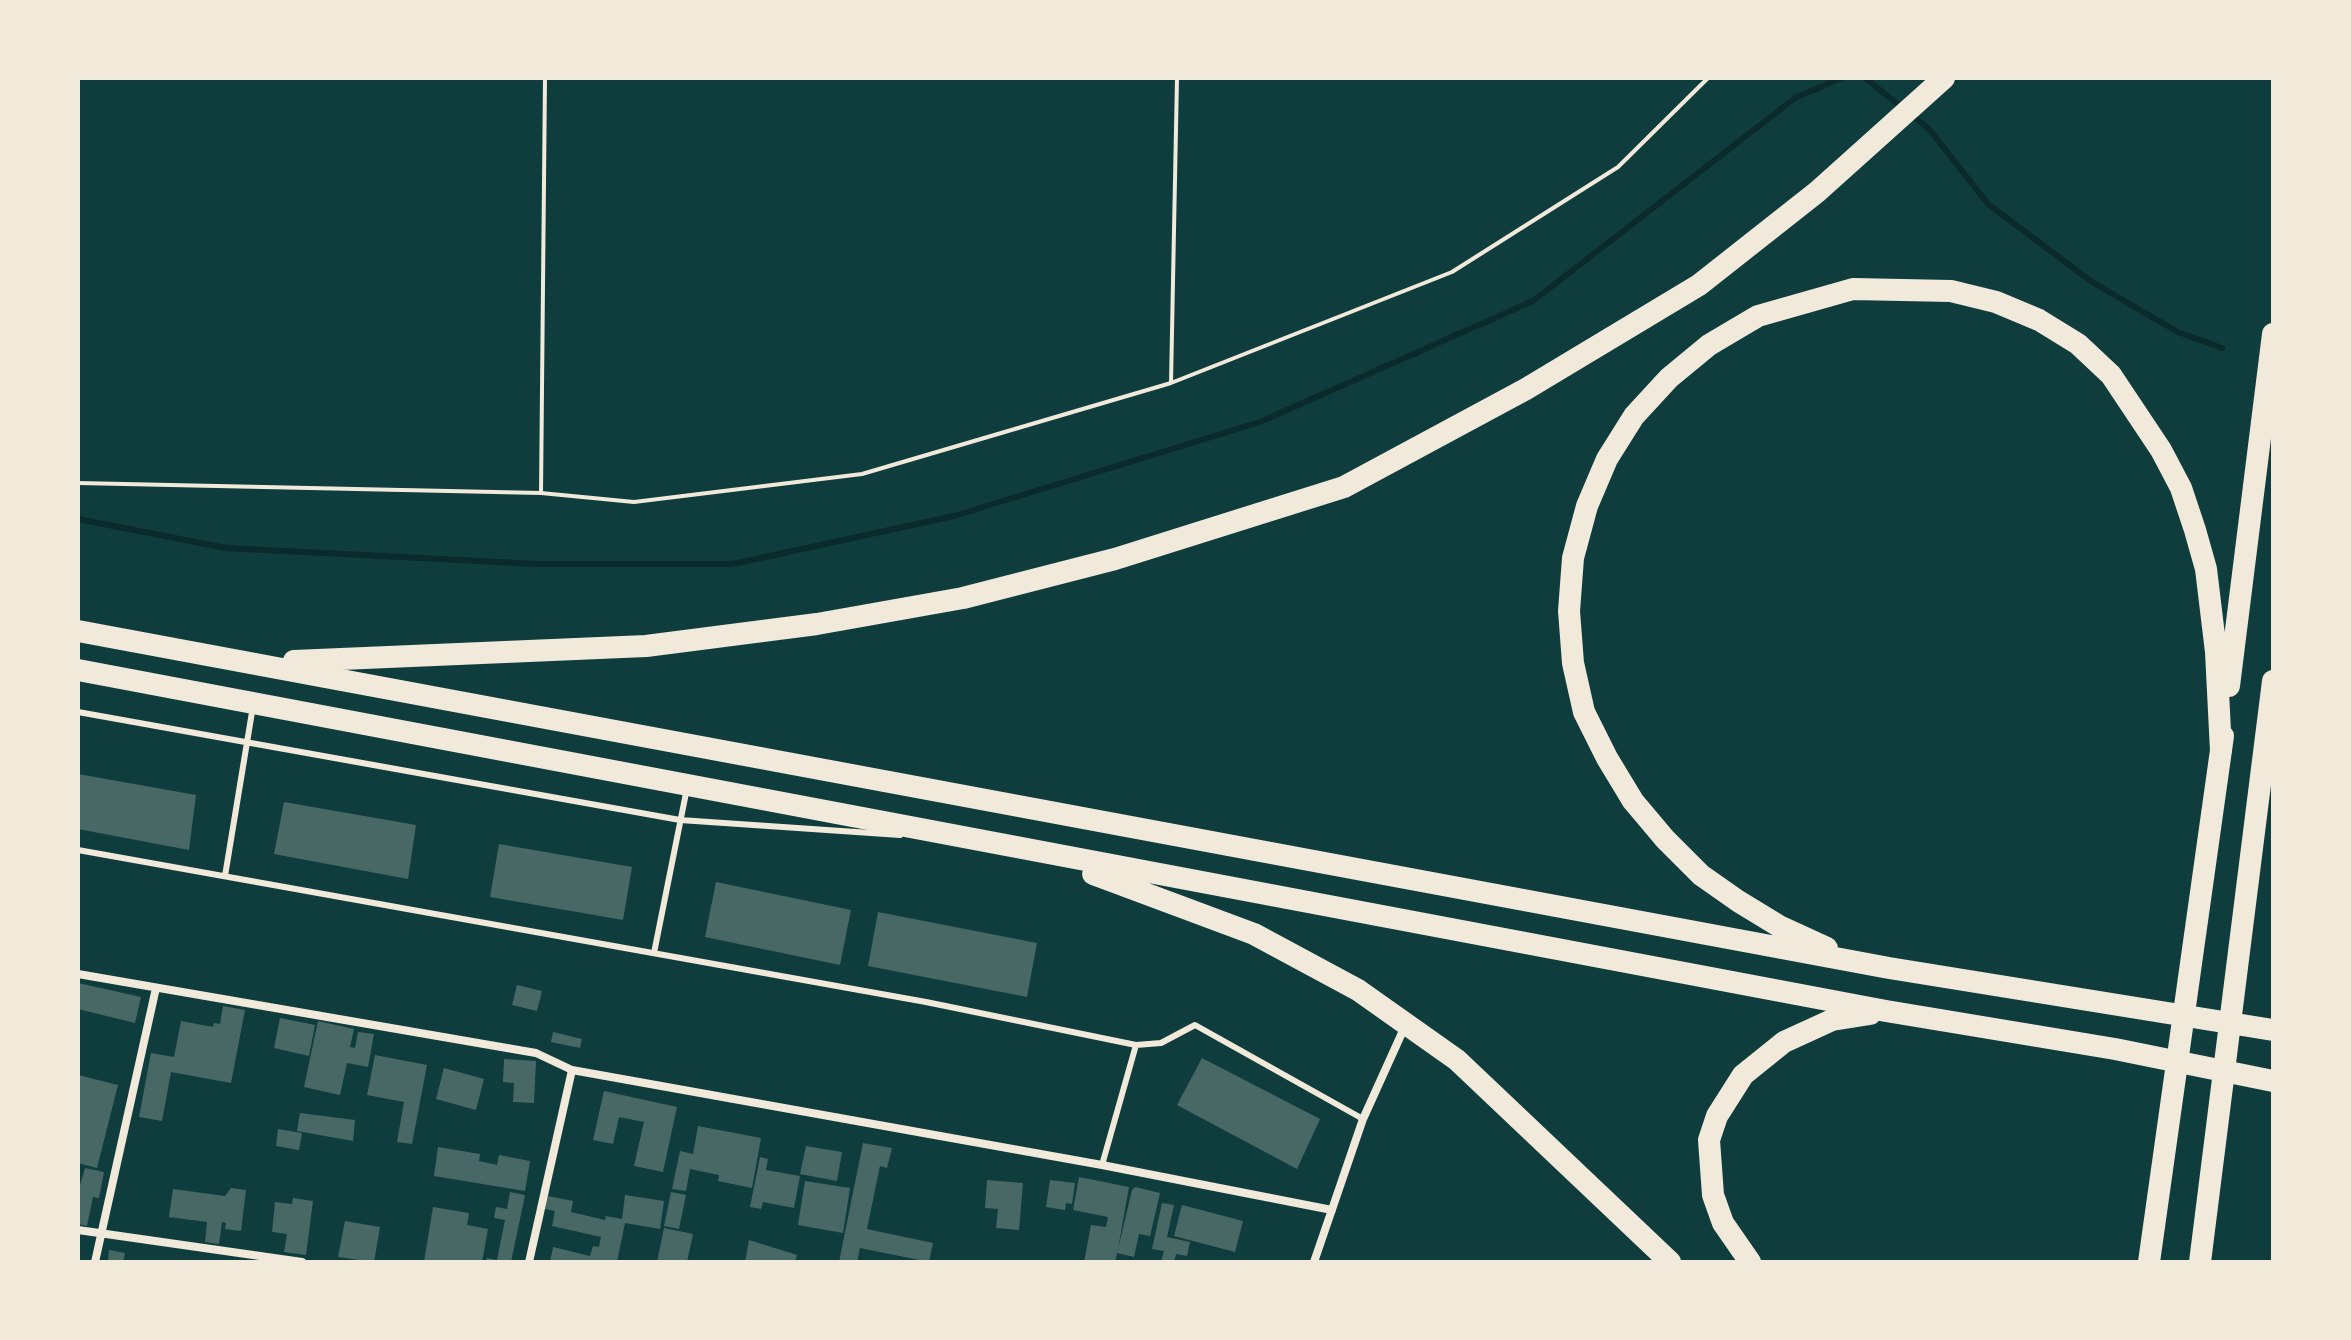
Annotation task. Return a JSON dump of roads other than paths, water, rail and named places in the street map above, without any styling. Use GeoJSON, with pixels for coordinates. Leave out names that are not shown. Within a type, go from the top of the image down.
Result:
{"type":"FeatureCollection","features":[{"type":"Feature","properties":{"kind":"highway"},"geometry":{"type":"LineString","coordinates":[[261,663],[646,646],[817,624],[963,598],[1100,563],[1193,537],[1344,487],[1526,389],[1699,285],[1817,192],[1944,78]]}},
{"type":"Feature","properties":{"kind":"highway"},"geometry":{"type":"LineString","coordinates":[[1889,968],[1822,946],[1779,926],[1701,875],[1633,801],[1584,712],[1573,663],[1569,611],[1573,558],[1587,506],[1607,459],[1634,416],[1669,378],[1709,345],[1758,316],[1806,300],[1853,289],[1902,288],[1951,291],[1996,302],[2039,320],[2078,344],[2111,375],[2161,450],[2181,488],[2206,569],[2216,652],[2221,751]]}},
{"type":"Feature","properties":{"kind":"highway"},"geometry":{"type":"LineString","coordinates":[[2149,1257],[2221,751],[2273,334]]}},
{"type":"Feature","properties":{"kind":"highway"},"geometry":{"type":"LineString","coordinates":[[78,631],[1889,968],[2273,1030]]}},
{"type":"Feature","properties":{"kind":"highway"},"geometry":{"type":"LineString","coordinates":[[78,670],[1886,1011],[2115,1049],[2273,1081]]}},
{"type":"Feature","properties":{"kind":"highway"},"geometry":{"type":"LineString","coordinates":[[2201,1259],[2273,681]]}},
{"type":"Feature","properties":{"kind":"highway"},"geometry":{"type":"LineString","coordinates":[[2263,758],[2273,726]]}},
{"type":"Feature","properties":{"kind":"highway"},"geometry":{"type":"LineString","coordinates":[[984,841],[1118,882],[1254,934],[1358,990],[1457,1060],[1670,1262]]}},
{"type":"Feature","properties":{"kind":"highway"},"geometry":{"type":"LineString","coordinates":[[1750,1262],[1723,1223],[1709,1168],[1709,1140],[1729,1094],[1762,1058],[1784,1042],[1832,1020],[1886,1011]]}},
{"type":"Feature","properties":{"kind":"street"},"geometry":{"type":"LineString","coordinates":[[78,974],[536,1053],[572,1070],[1102,1165],[1332,1210]]}},
{"type":"Feature","properties":{"kind":"street"},"geometry":{"type":"LineString","coordinates":[[95,1262],[156,988]]}},
{"type":"Feature","properties":{"kind":"street"},"geometry":{"type":"LineString","coordinates":[[1314,1262],[1363,1119],[1406,1024]]}},
{"type":"Feature","properties":{"kind":"street"},"geometry":{"type":"LineString","coordinates":[[529,1262],[572,1070]]}},
{"type":"Feature","properties":{"kind":"street"},"geometry":{"type":"LineString","coordinates":[[78,1230],[302,1262]]}},
{"type":"Feature","properties":{"kind":"lane"},"geometry":{"type":"LineString","coordinates":[[225,876],[253,703]]}},
{"type":"Feature","properties":{"kind":"lane"},"geometry":{"type":"LineString","coordinates":[[78,712],[680,820],[984,841]]}},
{"type":"Feature","properties":{"kind":"lane"},"geometry":{"type":"LineString","coordinates":[[654,953],[687,785]]}},
{"type":"Feature","properties":{"kind":"lane"},"geometry":{"type":"LineString","coordinates":[[78,850],[654,953],[1136,1045],[1161,1043],[1195,1025],[1363,1119]]}},
{"type":"Feature","properties":{"kind":"lane"},"geometry":{"type":"LineString","coordinates":[[1102,1165],[1136,1045]]}},
{"type":"Feature","properties":{"kind":"waterway"},"geometry":{"type":"LineString","coordinates":[[78,519],[226,548],[537,564],[733,564],[954,516],[1260,422],[1533,301],[1795,98],[1841,78]]}},
{"type":"Feature","properties":{"kind":"waterway"},"geometry":{"type":"LineString","coordinates":[[1865,78],[1929,129],[1988,204],[2092,282],[2178,332],[2222,348]]}}]}
